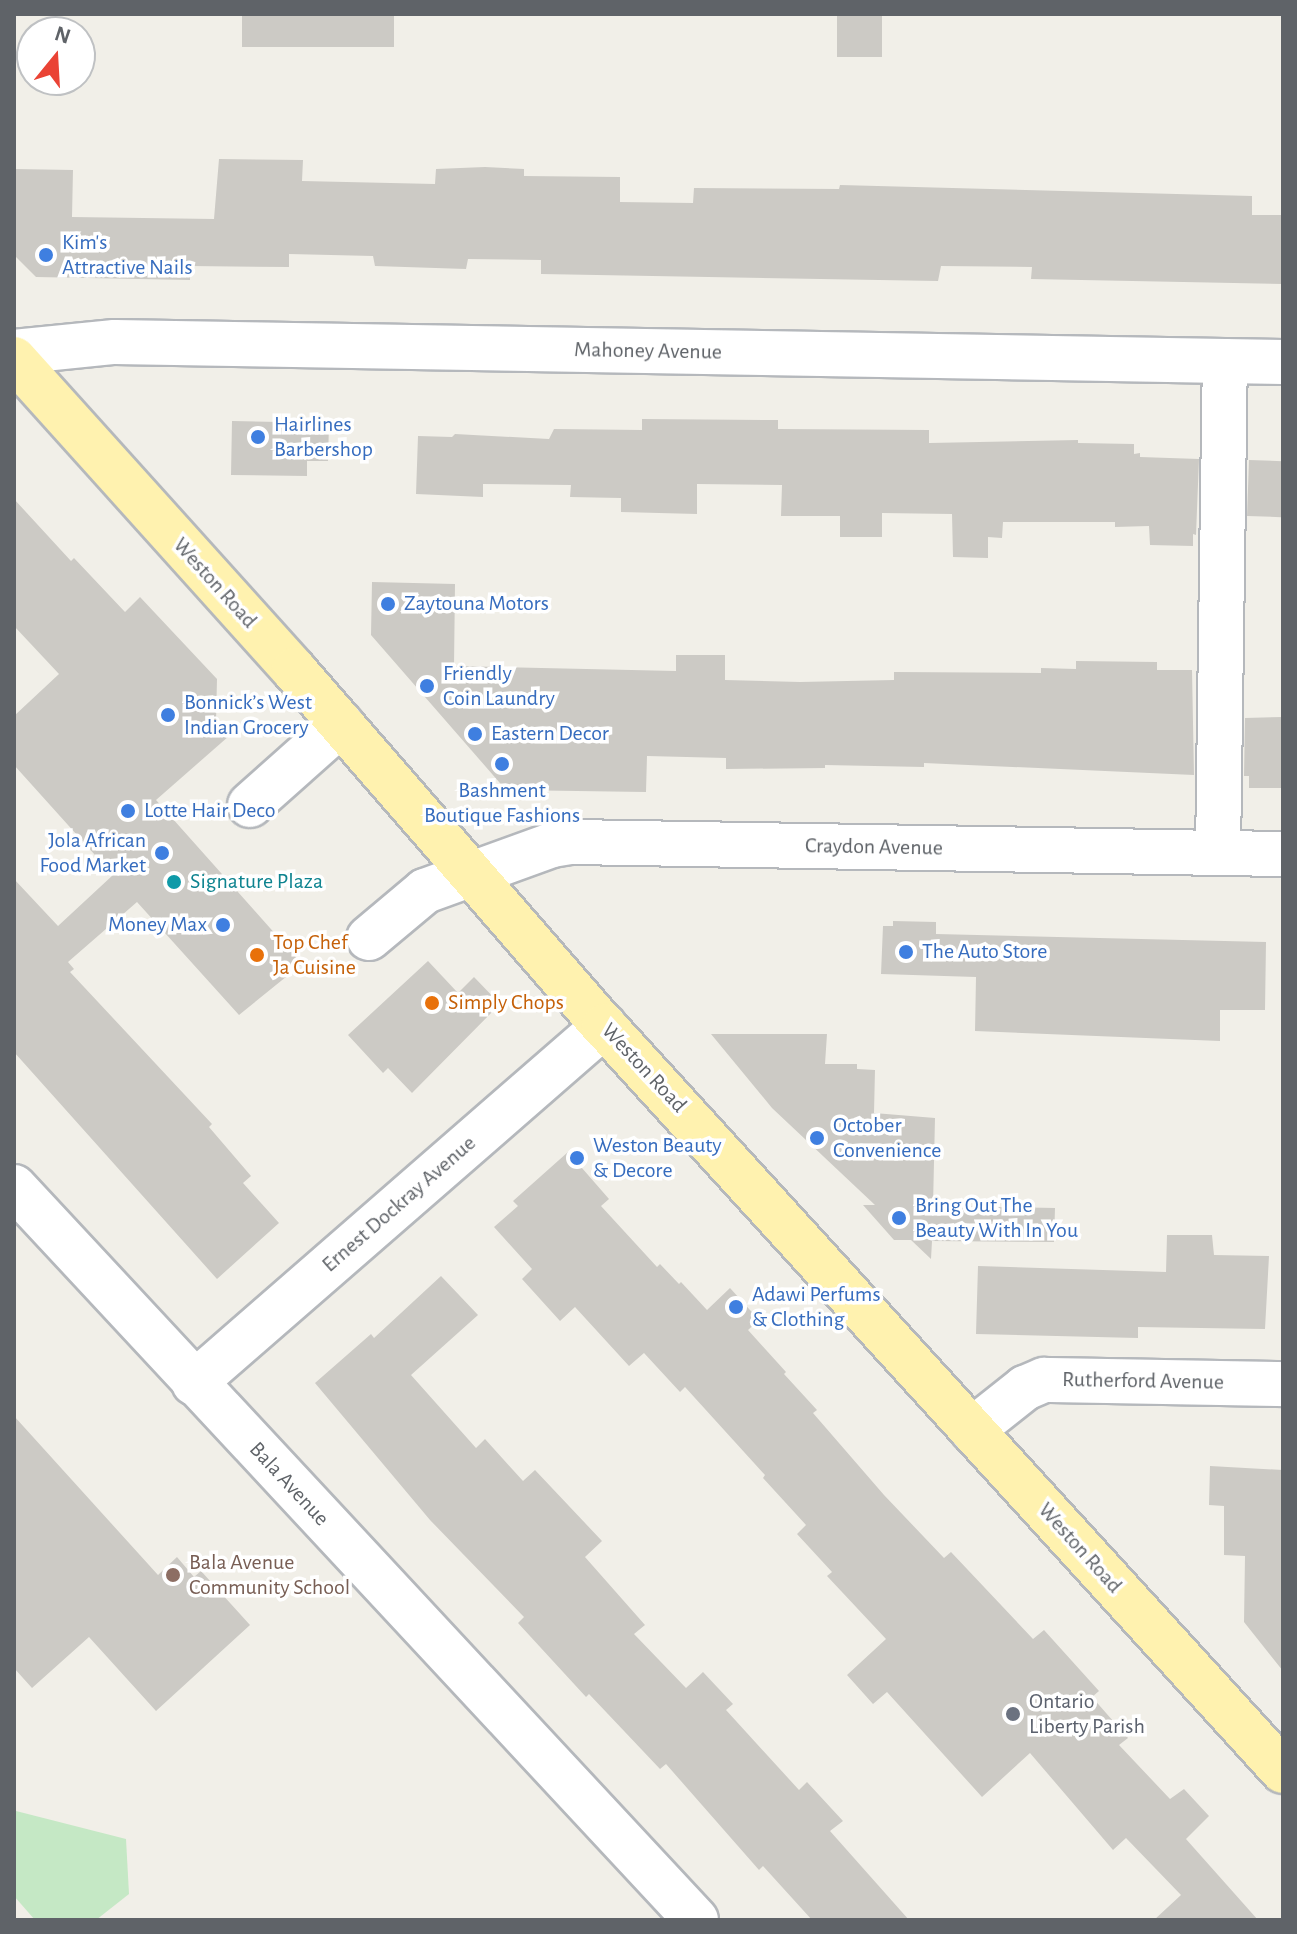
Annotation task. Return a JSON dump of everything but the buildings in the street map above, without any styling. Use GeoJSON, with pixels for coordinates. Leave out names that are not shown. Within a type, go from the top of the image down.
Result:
{"type":"FeatureCollection","features":[{"type":"Feature","properties":{"kind":"main road","name":"Weston Road"},"geometry":{"type":"LineString","coordinates":[[14,359],[341,724],[604,1026],[1283,1771]]}},
{"type":"Feature","properties":{"kind":"street","name":"Mahoney Avenue"},"geometry":{"type":"LineString","coordinates":[[14,352],[115,342],[1283,362]]}},
{"type":"Feature","properties":{"kind":"street"},"geometry":{"type":"LineString","coordinates":[[1218,853],[1225,361]]}},
{"type":"Feature","properties":{"kind":"street"},"geometry":{"type":"LineString","coordinates":[[250,805],[341,724]]}},
{"type":"Feature","properties":{"kind":"street","name":"Craydon Avenue"},"geometry":{"type":"LineString","coordinates":[[369,938],[425,891],[552,845],[572,842],[1283,854]]}},
{"type":"Feature","properties":{"kind":"street","name":"Ernest Dockray Avenue"},"geometry":{"type":"LineString","coordinates":[[194,1383],[604,1026]]}},
{"type":"Feature","properties":{"kind":"street","name":"Bala Avenue"},"geometry":{"type":"LineString","coordinates":[[14,1187],[696,1920]]}},
{"type":"Feature","properties":{"kind":"street","name":"Rutherford Avenue"},"geometry":{"type":"LineString","coordinates":[[972,1430],[1025,1388],[1044,1380],[1283,1384]]}},
{"type":"Feature","properties":{"kind":"green space"},"geometry":{"type":"Polygon","coordinates":[[[16,1811],[126,1839],[129,1894],[96,1920],[35,1920],[14,1896],[16,1811]]]}},
{"type":"Feature","properties":{"kind":"place","name":"Kim's Attractive Nails"},"geometry":{"type":"Point","coordinates":[46,255]}},
{"type":"Feature","properties":{"kind":"place","name":"Hairlines Barbershop"},"geometry":{"type":"Point","coordinates":[258,437]}},
{"type":"Feature","properties":{"kind":"place","name":"Zaytouna Motors"},"geometry":{"type":"Point","coordinates":[388,604]}},
{"type":"Feature","properties":{"kind":"place","name":"Friendly Coin Laundry"},"geometry":{"type":"Point","coordinates":[427,686]}},
{"type":"Feature","properties":{"kind":"place","name":"Bonnick’s West Indian Grocery"},"geometry":{"type":"Point","coordinates":[168,715]}},
{"type":"Feature","properties":{"kind":"place","name":"Eastern Decor"},"geometry":{"type":"Point","coordinates":[475,734]}},
{"type":"Feature","properties":{"kind":"place","name":"Bashment Boutique Fashions"},"geometry":{"type":"Point","coordinates":[502,764]}},
{"type":"Feature","properties":{"kind":"place","name":"Lotte Hair Deco"},"geometry":{"type":"Point","coordinates":[128,811]}},
{"type":"Feature","properties":{"kind":"place","name":"Jola African Food Market"},"geometry":{"type":"Point","coordinates":[162,853]}},
{"type":"Feature","properties":{"kind":"place","name":"Signature Plaza"},"geometry":{"type":"Point","coordinates":[174,882]}},
{"type":"Feature","properties":{"kind":"place","name":"Money Max"},"geometry":{"type":"Point","coordinates":[223,925]}},
{"type":"Feature","properties":{"kind":"place","name":"The Auto Store"},"geometry":{"type":"Point","coordinates":[906,952]}},
{"type":"Feature","properties":{"kind":"place","name":"Top Chef Ja Cuisine"},"geometry":{"type":"Point","coordinates":[257,955]}},
{"type":"Feature","properties":{"kind":"place","name":"Simply Chops"},"geometry":{"type":"Point","coordinates":[432,1003]}},
{"type":"Feature","properties":{"kind":"place","name":"October Convenience"},"geometry":{"type":"Point","coordinates":[817,1138]}},
{"type":"Feature","properties":{"kind":"place","name":"Weston Beauty & Decore"},"geometry":{"type":"Point","coordinates":[577,1158]}},
{"type":"Feature","properties":{"kind":"place","name":"Bring Out The Beauty With In You"},"geometry":{"type":"Point","coordinates":[899,1218]}},
{"type":"Feature","properties":{"kind":"place","name":"Adawi Perfums & Clothing"},"geometry":{"type":"Point","coordinates":[736,1307]}},
{"type":"Feature","properties":{"kind":"place","name":"Bala Avenue Community School"},"geometry":{"type":"Point","coordinates":[173,1575]}},
{"type":"Feature","properties":{"kind":"place","name":"Ontario Liberty Parish"},"geometry":{"type":"Point","coordinates":[1013,1714]}}]}
